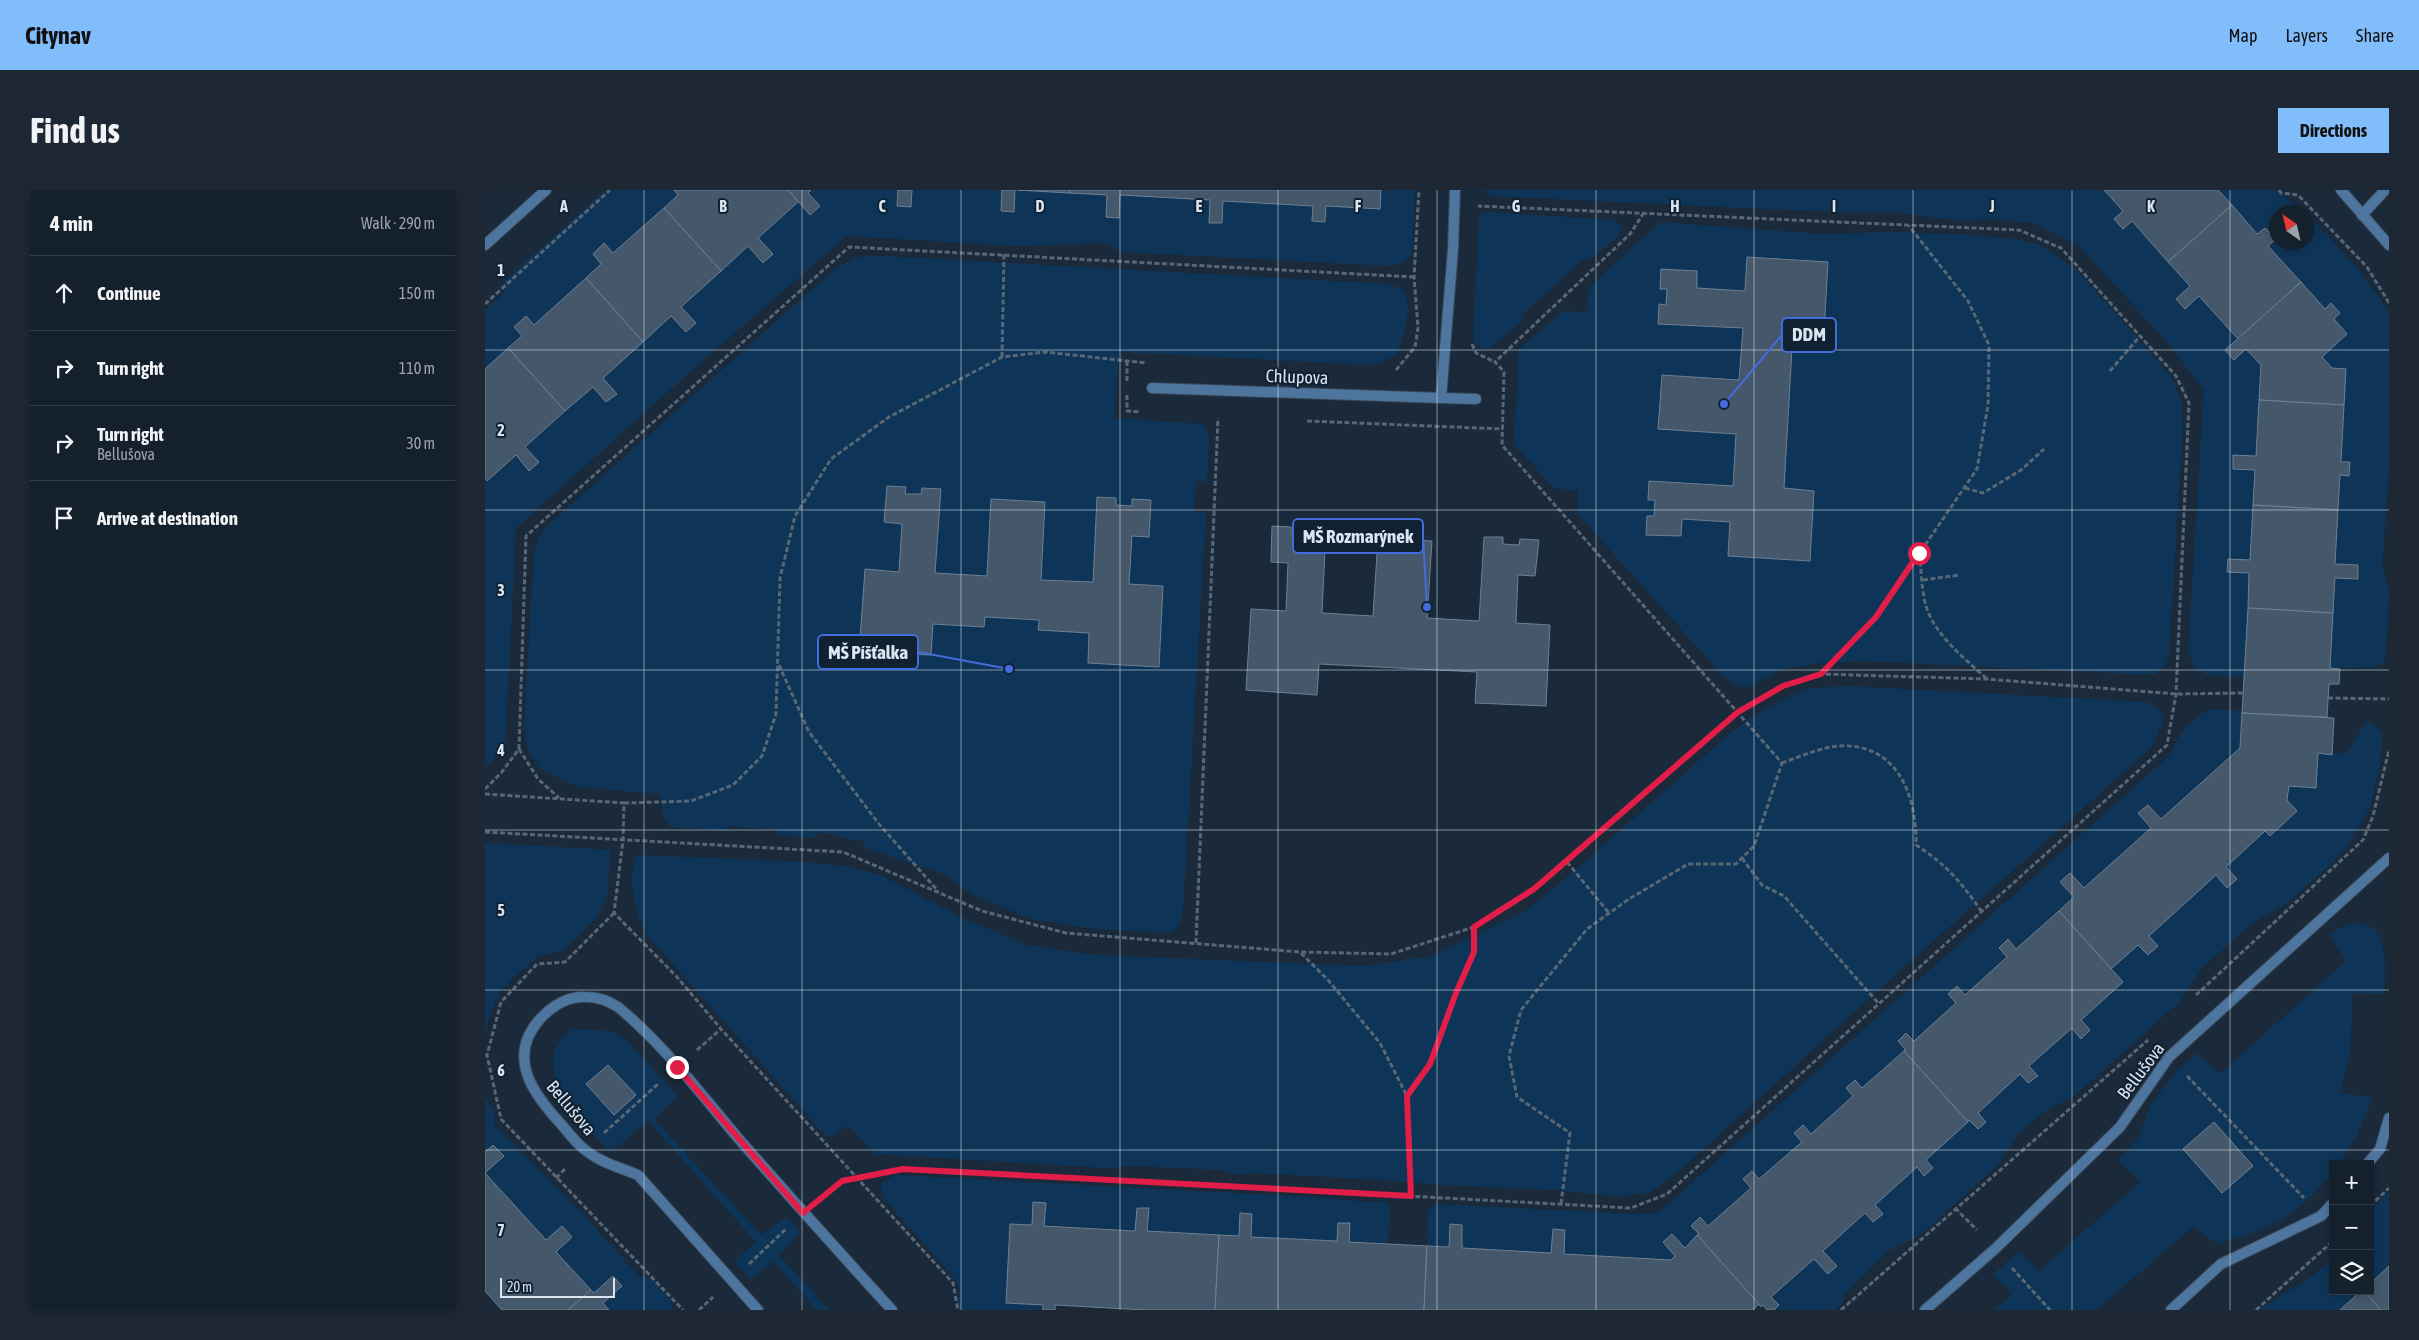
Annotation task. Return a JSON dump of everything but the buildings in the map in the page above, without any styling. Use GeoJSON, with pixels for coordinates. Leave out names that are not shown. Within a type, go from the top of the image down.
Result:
{"type":"FeatureCollection","features":[{"type":"Feature","properties":{"kind":"street"},"geometry":{"type":"LineString","coordinates":[[485,245],[546,190]]}},
{"type":"Feature","properties":{"kind":"street"},"geometry":{"type":"LineString","coordinates":[[1441,398],[1453,249],[1455,190]]}},
{"type":"Feature","properties":{"kind":"street"},"geometry":{"type":"LineString","coordinates":[[2341,190],[2389,245]]}},
{"type":"Feature","properties":{"kind":"street"},"geometry":{"type":"LineString","coordinates":[[2362,215],[2385,190]]}},
{"type":"Feature","properties":{"kind":"street","name":"Chlupova"},"geometry":{"type":"LineString","coordinates":[[1152,388],[1476,399]]}},
{"type":"Feature","properties":{"kind":"street","name":"Bellušova"},"geometry":{"type":"LineString","coordinates":[[1925,1310],[1995,1249],[2120,1127],[2169,1057],[2389,858]]}},
{"type":"Feature","properties":{"kind":"street","name":"Bellušova"},"geometry":{"type":"LineString","coordinates":[[758,1310],[638,1175],[612,1165],[585,1150],[541,1103],[528,1080],[524,1064],[525,1045],[532,1029],[551,1008],[574,998],[600,999],[616,1006],[677,1067],[803,1213],[892,1310]]}},
{"type":"Feature","properties":{"kind":"street"},"geometry":{"type":"LineString","coordinates":[[2370,1160],[2379,1149],[2389,1118]]}},
{"type":"Feature","properties":{"kind":"street"},"geometry":{"type":"LineString","coordinates":[[2171,1310],[2221,1264],[2321,1216],[2331,1205]]}},
{"type":"Feature","properties":{"kind":"path"},"geometry":{"type":"LineString","coordinates":[[485,304],[610,190]]}},
{"type":"Feature","properties":{"kind":"path"},"geometry":{"type":"LineString","coordinates":[[1390,371],[1397,370],[1415,348],[1418,328],[1414,277],[1419,190]]}},
{"type":"Feature","properties":{"kind":"path"},"geometry":{"type":"LineString","coordinates":[[2279,190],[2281,193],[2298,195],[2367,267],[2389,302]]}},
{"type":"Feature","properties":{"kind":"path"},"geometry":{"type":"LineString","coordinates":[[699,1310],[803,1213],[842,1181],[858,1180],[903,1169],[1631,1208],[1667,1194],[2167,746],[2176,694],[2189,404],[2177,376],[2061,248],[2019,230],[1475,206]]}},
{"type":"Feature","properties":{"kind":"path"},"geometry":{"type":"LineString","coordinates":[[1643,214],[1630,234],[1495,362],[1504,372],[1503,445],[1781,763]]}},
{"type":"Feature","properties":{"kind":"path"},"geometry":{"type":"LineString","coordinates":[[1821,674],[1876,617],[1977,469],[1989,405],[1989,345],[1968,301],[1909,225]]}},
{"type":"Feature","properties":{"kind":"path"},"geometry":{"type":"LineString","coordinates":[[561,799],[538,779],[519,749],[526,536],[849,247],[1414,277]]}},
{"type":"Feature","properties":{"kind":"path"},"geometry":{"type":"LineString","coordinates":[[1002,357],[1004,254]]}},
{"type":"Feature","properties":{"kind":"path"},"geometry":{"type":"LineString","coordinates":[[2110,371],[2140,336]]}},
{"type":"Feature","properties":{"kind":"path"},"geometry":{"type":"LineString","coordinates":[[485,794],[623,803],[691,801],[733,785],[762,756],[776,714],[780,578],[795,516],[831,459],[889,417],[1002,357],[1045,352],[1156,363]]}},
{"type":"Feature","properties":{"kind":"path"},"geometry":{"type":"LineString","coordinates":[[1195,943],[1218,418]]}},
{"type":"Feature","properties":{"kind":"path"},"geometry":{"type":"LineString","coordinates":[[1965,488],[1983,493],[2021,470],[2044,449]]}},
{"type":"Feature","properties":{"kind":"path"},"geometry":{"type":"LineString","coordinates":[[1919,553],[1924,598],[1934,624],[1960,654],[1987,679]]}},
{"type":"Feature","properties":{"kind":"path"},"geometry":{"type":"LineString","coordinates":[[1923,580],[1960,575]]}},
{"type":"Feature","properties":{"kind":"path"},"geometry":{"type":"LineString","coordinates":[[778,663],[809,732],[879,824],[941,894]]}},
{"type":"Feature","properties":{"kind":"path"},"geometry":{"type":"LineString","coordinates":[[485,832],[843,852],[982,911],[1067,933],[1300,952],[1391,954],[1474,927],[1534,889],[1738,712],[1783,686],[1821,674],[1987,679],[2176,694],[2243,693]]}},
{"type":"Feature","properties":{"kind":"path"},"geometry":{"type":"LineString","coordinates":[[2328,698],[2389,699]]}},
{"type":"Feature","properties":{"kind":"path"},"geometry":{"type":"LineString","coordinates":[[1781,763],[1825,749],[1847,745],[1873,750],[1897,771],[1910,794],[1917,825],[1916,845],[1940,861],[1956,876],[1982,912]]}},
{"type":"Feature","properties":{"kind":"path"},"geometry":{"type":"LineString","coordinates":[[485,788],[501,773],[519,749]]}},
{"type":"Feature","properties":{"kind":"path"},"geometry":{"type":"LineString","coordinates":[[2195,996],[2363,840],[2373,816],[2389,750]]}},
{"type":"Feature","properties":{"kind":"path"},"geometry":{"type":"LineString","coordinates":[[1561,1204],[1570,1133],[1517,1097],[1509,1056],[1521,1010],[1587,929],[1609,913],[1688,864],[1736,864],[1754,846],[1781,763]]}},
{"type":"Feature","properties":{"kind":"path"},"geometry":{"type":"LineString","coordinates":[[571,958],[614,913],[623,840],[623,803]]}},
{"type":"Feature","properties":{"kind":"path"},"geometry":{"type":"LineString","coordinates":[[1742,858],[1762,885],[1784,896],[1879,1004]]}},
{"type":"Feature","properties":{"kind":"path"},"geometry":{"type":"LineString","coordinates":[[1567,862],[1609,913]]}},
{"type":"Feature","properties":{"kind":"path"},"geometry":{"type":"LineString","coordinates":[[614,913],[677,977],[721,1029],[953,1283],[958,1310]]}},
{"type":"Feature","properties":{"kind":"path"},"geometry":{"type":"LineString","coordinates":[[1407,1096],[1430,1064],[1456,993],[1474,952],[1474,927]]}},
{"type":"Feature","properties":{"kind":"path"},"geometry":{"type":"LineString","coordinates":[[1300,952],[1328,980],[1381,1043],[1407,1096],[1411,1196]]}},
{"type":"Feature","properties":{"kind":"path"},"geometry":{"type":"LineString","coordinates":[[556,1178],[721,1029]]}},
{"type":"Feature","properties":{"kind":"path"},"geometry":{"type":"LineString","coordinates":[[1841,1310],[2151,1037],[2321,1216]]}},
{"type":"Feature","properties":{"kind":"path"},"geometry":{"type":"LineString","coordinates":[[2371,1205],[2389,1188]]}},
{"type":"Feature","properties":{"kind":"path"},"geometry":{"type":"LineString","coordinates":[[2255,1310],[2329,1245]]}},
{"type":"Feature","properties":{"kind":"shaded area"},"geometry":{"type":"Polygon","coordinates":[[[606,190],[674,190],[678,195],[613,253],[604,244],[593,254],[601,264],[534,325],[526,316],[522,336],[485,369],[485,310],[505,292],[504,281],[606,190]]]}},
{"type":"Feature","properties":{"kind":"shaded area"},"geometry":{"type":"Polygon","coordinates":[[[811,190],[1002,190],[1001,211],[1013,212],[1015,190],[1107,195],[1119,218],[1120,195],[1210,200],[1209,222],[1221,223],[1223,201],[1313,206],[1312,221],[1325,222],[1326,206],[1380,209],[1381,190],[1415,190],[1412,253],[1404,263],[1391,266],[1122,252],[1103,243],[1020,246],[847,236],[700,363],[516,528],[505,750],[485,767],[485,483],[516,456],[530,471],[539,462],[525,447],[593,387],[606,402],[616,394],[603,378],[671,316],[686,332],[695,323],[681,307],[748,246],[764,263],[773,254],[758,238],[798,202],[811,215],[820,206],[808,193],[811,190]]]}},
{"type":"Feature","properties":{"kind":"shaded area"},"geometry":{"type":"Polygon","coordinates":[[[1483,190],[2104,190],[2124,211],[2123,229],[2132,221],[2261,365],[2256,456],[2234,455],[2233,467],[2255,469],[2251,560],[2228,559],[2228,572],[2250,573],[2244,677],[2207,675],[2194,667],[2188,652],[2204,390],[2166,341],[2080,247],[2034,223],[1993,219],[1961,221],[1891,212],[1857,213],[1491,196],[1483,190]]]}},
{"type":"Feature","properties":{"kind":"shaded area"},"geometry":{"type":"Polygon","coordinates":[[[2218,190],[2275,190],[2295,205],[2269,205],[2269,231],[2265,227],[2258,234],[2218,190]]]}},
{"type":"Feature","properties":{"kind":"shaded area"},"geometry":{"type":"Polygon","coordinates":[[[1483,213],[1615,220],[1622,228],[1617,238],[1590,260],[1586,257],[1521,316],[1524,320],[1488,349],[1475,345],[1473,337],[1479,218],[1483,213]]]}},
{"type":"Feature","properties":{"kind":"shaded area"},"geometry":{"type":"Polygon","coordinates":[[[2314,221],[2357,268],[2389,311],[2389,472],[2382,566],[2389,589],[2389,597],[2386,655],[2383,663],[2375,667],[2330,668],[2335,577],[2358,578],[2359,565],[2336,564],[2341,474],[2349,474],[2350,462],[2341,461],[2343,420],[2340,393],[2330,368],[2322,357],[2347,334],[2334,319],[2340,312],[2332,303],[2326,309],[2273,250],[2314,250],[2314,221]]]}},
{"type":"Feature","properties":{"kind":"shaded area"},"geometry":{"type":"Polygon","coordinates":[[[1660,222],[1822,234],[1890,232],[1959,234],[2015,239],[2041,245],[2076,269],[2171,376],[2181,400],[2183,424],[2169,655],[2164,668],[2153,675],[1867,661],[1818,663],[1781,670],[1748,688],[1734,684],[1722,675],[1577,513],[1578,491],[1554,488],[1514,444],[1519,349],[1563,311],[1587,312],[1589,287],[1660,222]],[[1747,257],[1745,291],[1697,288],[1697,271],[1661,270],[1660,288],[1667,289],[1666,305],[1658,324],[1743,328],[1739,380],[1662,375],[1658,429],[1736,434],[1733,486],[1649,481],[1648,499],[1655,500],[1654,516],[1647,516],[1646,535],[1681,536],[1682,519],[1730,522],[1729,556],[1810,561],[1814,491],[1784,488],[1793,331],[1824,332],[1828,262],[1747,257]]]}},
{"type":"Feature","properties":{"kind":"shaded area"},"geometry":{"type":"Polygon","coordinates":[[[882,256],[1389,284],[1400,288],[1405,293],[1408,310],[1407,320],[1397,355],[1372,365],[1119,352],[1114,418],[1203,424],[1209,434],[1207,482],[1196,481],[1194,512],[1206,513],[1183,910],[1180,923],[1172,933],[1095,929],[1031,919],[971,894],[946,875],[865,848],[865,842],[817,832],[816,838],[777,835],[777,830],[728,826],[727,831],[670,827],[664,818],[660,794],[578,787],[539,768],[528,750],[524,727],[534,552],[538,538],[548,525],[835,269],[857,257],[882,256]],[[887,486],[884,522],[902,524],[899,572],[865,570],[860,652],[931,654],[933,624],[984,627],[985,617],[1039,620],[1038,630],[1089,633],[1088,663],[1159,667],[1163,587],[1129,584],[1132,536],[1149,537],[1151,500],[1132,506],[1116,505],[1116,498],[1097,497],[1093,582],[1041,580],[1045,502],[991,500],[987,576],[935,573],[941,489],[922,488],[921,494],[905,494],[905,487],[887,486]]]}},
{"type":"Feature","properties":{"kind":"shaded area"},"geometry":{"type":"Polygon","coordinates":[[[1848,686],[2146,702],[2158,708],[2165,718],[2152,747],[1884,985],[1676,1174],[1651,1192],[1621,1197],[1554,1190],[1383,1180],[1256,1173],[1234,1175],[1224,1170],[1134,1166],[1105,1168],[875,1154],[848,1125],[831,1137],[824,1134],[647,935],[639,918],[633,895],[632,872],[634,862],[639,855],[805,862],[844,866],[881,875],[965,919],[1027,945],[1095,955],[1365,966],[1431,956],[1525,911],[1559,884],[1734,730],[1764,709],[1804,689],[1848,686]]]}},
{"type":"Feature","properties":{"kind":"shaded area"},"geometry":{"type":"Polygon","coordinates":[[[2211,709],[2242,711],[2240,748],[2161,819],[2148,804],[2138,812],[2151,828],[2084,888],[2070,873],[2061,882],[2075,897],[2017,948],[2008,939],[2007,957],[1965,994],[1957,985],[1948,993],[1956,1003],[1915,1040],[1907,1032],[1898,1040],[1905,1049],[1904,1051],[1862,1088],[1855,1080],[1846,1087],[1853,1096],[1811,1133],[1803,1125],[1794,1133],[1802,1142],[1759,1178],[1752,1171],[1744,1179],[1751,1188],[1708,1225],[1700,1217],[1692,1225],[1700,1234],[1685,1247],[1672,1234],[1664,1242],[1676,1255],[1671,1260],[1564,1253],[1565,1230],[1553,1229],[1552,1253],[1462,1248],[1463,1225],[1451,1224],[1449,1247],[1427,1246],[1428,1211],[1435,1204],[1638,1214],[1658,1213],[2169,756],[2185,728],[2196,718],[2211,709]]]}},
{"type":"Feature","properties":{"kind":"shaded area"},"geometry":{"type":"Polygon","coordinates":[[[2367,720],[2382,732],[2380,764],[2370,808],[2347,846],[2329,866],[2283,906],[2252,923],[2201,969],[2179,1002],[2076,1095],[2044,1112],[2018,1134],[1998,1165],[1920,1235],[1888,1251],[1845,1294],[1842,1304],[1835,1310],[1774,1310],[1779,1305],[1772,1297],[1815,1259],[1828,1273],[1837,1265],[1824,1251],[1866,1213],[1874,1221],[1883,1213],[1875,1205],[1917,1167],[1924,1175],[1933,1168],[1926,1159],[1970,1120],[1979,1129],[1987,1121],[1978,1112],[2021,1074],[2029,1083],[2038,1075],[2030,1066],[2072,1028],[2081,1038],[2090,1030],[2081,1020],[2123,982],[2112,969],[2139,944],[2149,955],[2158,946],[2149,935],[2216,875],[2228,887],[2237,879],[2226,866],[2265,831],[2297,811],[2287,800],[2289,786],[2316,788],[2318,753],[2347,753],[2367,720]]]}},
{"type":"Feature","properties":{"kind":"shaded area"},"geometry":{"type":"Polygon","coordinates":[[[485,843],[610,850],[608,895],[597,917],[563,951],[537,956],[501,990],[489,1017],[485,1034],[485,843]]]}},
{"type":"Feature","properties":{"kind":"shaded area"},"geometry":{"type":"Polygon","coordinates":[[[2351,923],[2371,927],[2377,932],[2381,939],[2385,957],[2384,994],[2353,993],[2350,1054],[2340,1093],[2373,1098],[2357,1135],[2341,1160],[2329,1160],[2329,1176],[2312,1195],[2280,1221],[2238,1238],[2217,1244],[2194,1226],[2096,1310],[1995,1310],[2012,1294],[1993,1274],[2019,1252],[2039,1271],[2140,1182],[2118,1160],[2138,1138],[2151,1104],[2174,1074],[2197,1053],[2220,1074],[2346,961],[2329,934],[2351,923]],[[2214,1122],[2183,1149],[2222,1193],[2253,1166],[2214,1122]]]}},
{"type":"Feature","properties":{"kind":"shaded area"},"geometry":{"type":"Polygon","coordinates":[[[573,1029],[610,1031],[628,1041],[677,1096],[654,1119],[761,1235],[787,1217],[800,1232],[779,1255],[829,1310],[817,1310],[773,1261],[751,1280],[734,1261],[756,1242],[648,1121],[610,1152],[585,1125],[562,1092],[555,1075],[553,1058],[559,1043],[573,1029]],[[608,1065],[586,1084],[614,1115],[636,1095],[608,1065]]]}},
{"type":"Feature","properties":{"kind":"shaded area"},"geometry":{"type":"Polygon","coordinates":[[[485,1098],[495,1111],[494,1124],[579,1210],[640,1277],[652,1278],[672,1302],[672,1310],[609,1310],[603,1303],[622,1286],[613,1276],[594,1293],[556,1252],[561,1227],[546,1240],[485,1173],[504,1156],[493,1145],[485,1152],[485,1098]]]}},
{"type":"Feature","properties":{"kind":"shaded area"},"geometry":{"type":"Polygon","coordinates":[[[895,1175],[1330,1198],[1364,1202],[1387,1201],[1390,1209],[1388,1244],[1349,1241],[1350,1223],[1338,1223],[1337,1241],[1252,1237],[1252,1213],[1241,1213],[1239,1236],[1148,1231],[1149,1208],[1137,1207],[1135,1230],[1044,1225],[1046,1203],[1034,1202],[1032,1225],[1010,1224],[1044,1304],[1043,1310],[958,1310],[959,1286],[951,1274],[885,1200],[880,1184],[895,1175]]]}},
{"type":"Feature","properties":{"kind":"shaded area"},"geometry":{"type":"Polygon","coordinates":[[[2389,1192],[2389,1266],[2374,1280],[2374,1250],[2374,1206],[2389,1192]]]}},
{"type":"Feature","properties":{"kind":"shaded area"},"geometry":{"type":"Polygon","coordinates":[[[2329,1261],[2329,1295],[2357,1295],[2340,1310],[2260,1310],[2308,1279],[2329,1261]]]}},
{"type":"Feature","properties":{"kind":"place","name":"DDM"},"geometry":{"type":"Point","coordinates":[1724,404]}},
{"type":"Feature","properties":{"kind":"place","name":"MŠ Rozmarýnek"},"geometry":{"type":"Point","coordinates":[1427,607]}},
{"type":"Feature","properties":{"kind":"place","name":"MŠ Píšťalka"},"geometry":{"type":"Point","coordinates":[1009,669]}},
{"type":"Feature","properties":{"kind":"route"},"geometry":{"type":"LineString","coordinates":[[677,1067],[803,1213],[842,1181],[858,1180],[903,1169],[1411,1196],[1407,1096],[1430,1064],[1456,993],[1474,952],[1474,927],[1534,889],[1738,712],[1783,686],[1821,674],[1876,617],[1919,553]]}}]}
